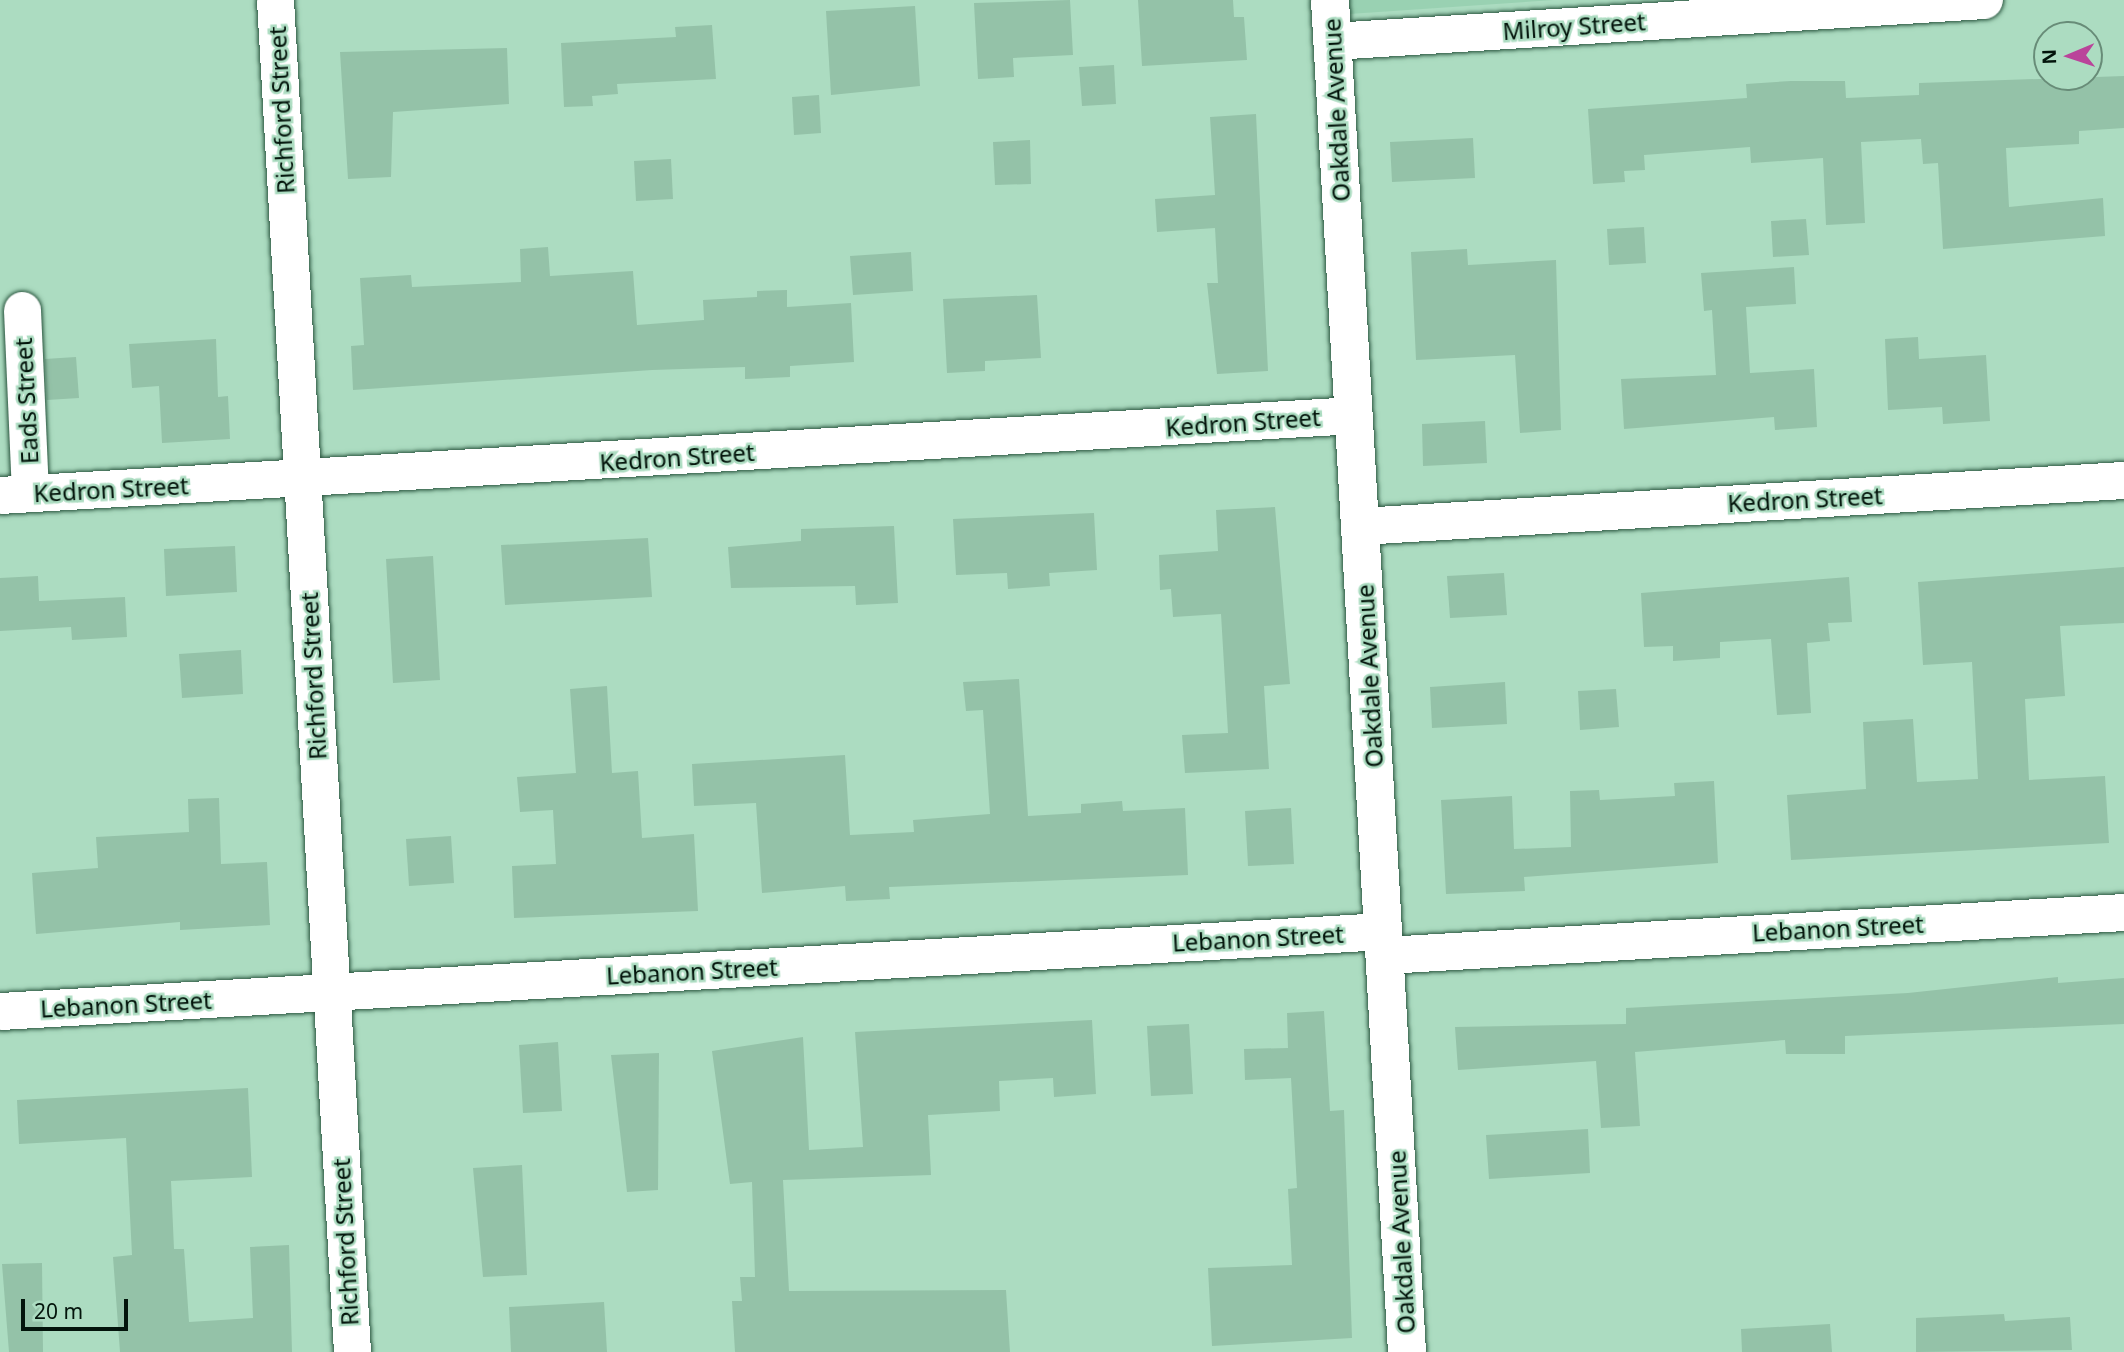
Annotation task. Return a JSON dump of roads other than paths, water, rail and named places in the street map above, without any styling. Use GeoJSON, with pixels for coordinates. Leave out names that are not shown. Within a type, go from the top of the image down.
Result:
{"type":"FeatureCollection","features":[{"type":"Feature","properties":{"kind":"street","name":"Richford Street"},"geometry":{"type":"LineString","coordinates":[[275,0],[352,1352]]}},
{"type":"Feature","properties":{"kind":"street","name":"Oakdale Avenue"},"geometry":{"type":"LineString","coordinates":[[1330,0],[1407,1352]]}},
{"type":"Feature","properties":{"kind":"street","name":"Milroy Street"},"geometry":{"type":"LineString","coordinates":[[1332,41],[1984,0]]}},
{"type":"Feature","properties":{"kind":"street","name":"Eads Street"},"geometry":{"type":"LineString","coordinates":[[15,494],[22,310]]}},
{"type":"Feature","properties":{"kind":"street","name":"Kedron Street"},"geometry":{"type":"LineString","coordinates":[[15,494],[301,480],[1353,415]]}},
{"type":"Feature","properties":{"kind":"street","name":"Kedron Street"},"geometry":{"type":"LineString","coordinates":[[1360,526],[2124,480]]}},
{"type":"Feature","properties":{"kind":"street","name":"Lebanon Street"},"geometry":{"type":"LineString","coordinates":[[0,1011],[330,992],[2124,912]]}}]}
